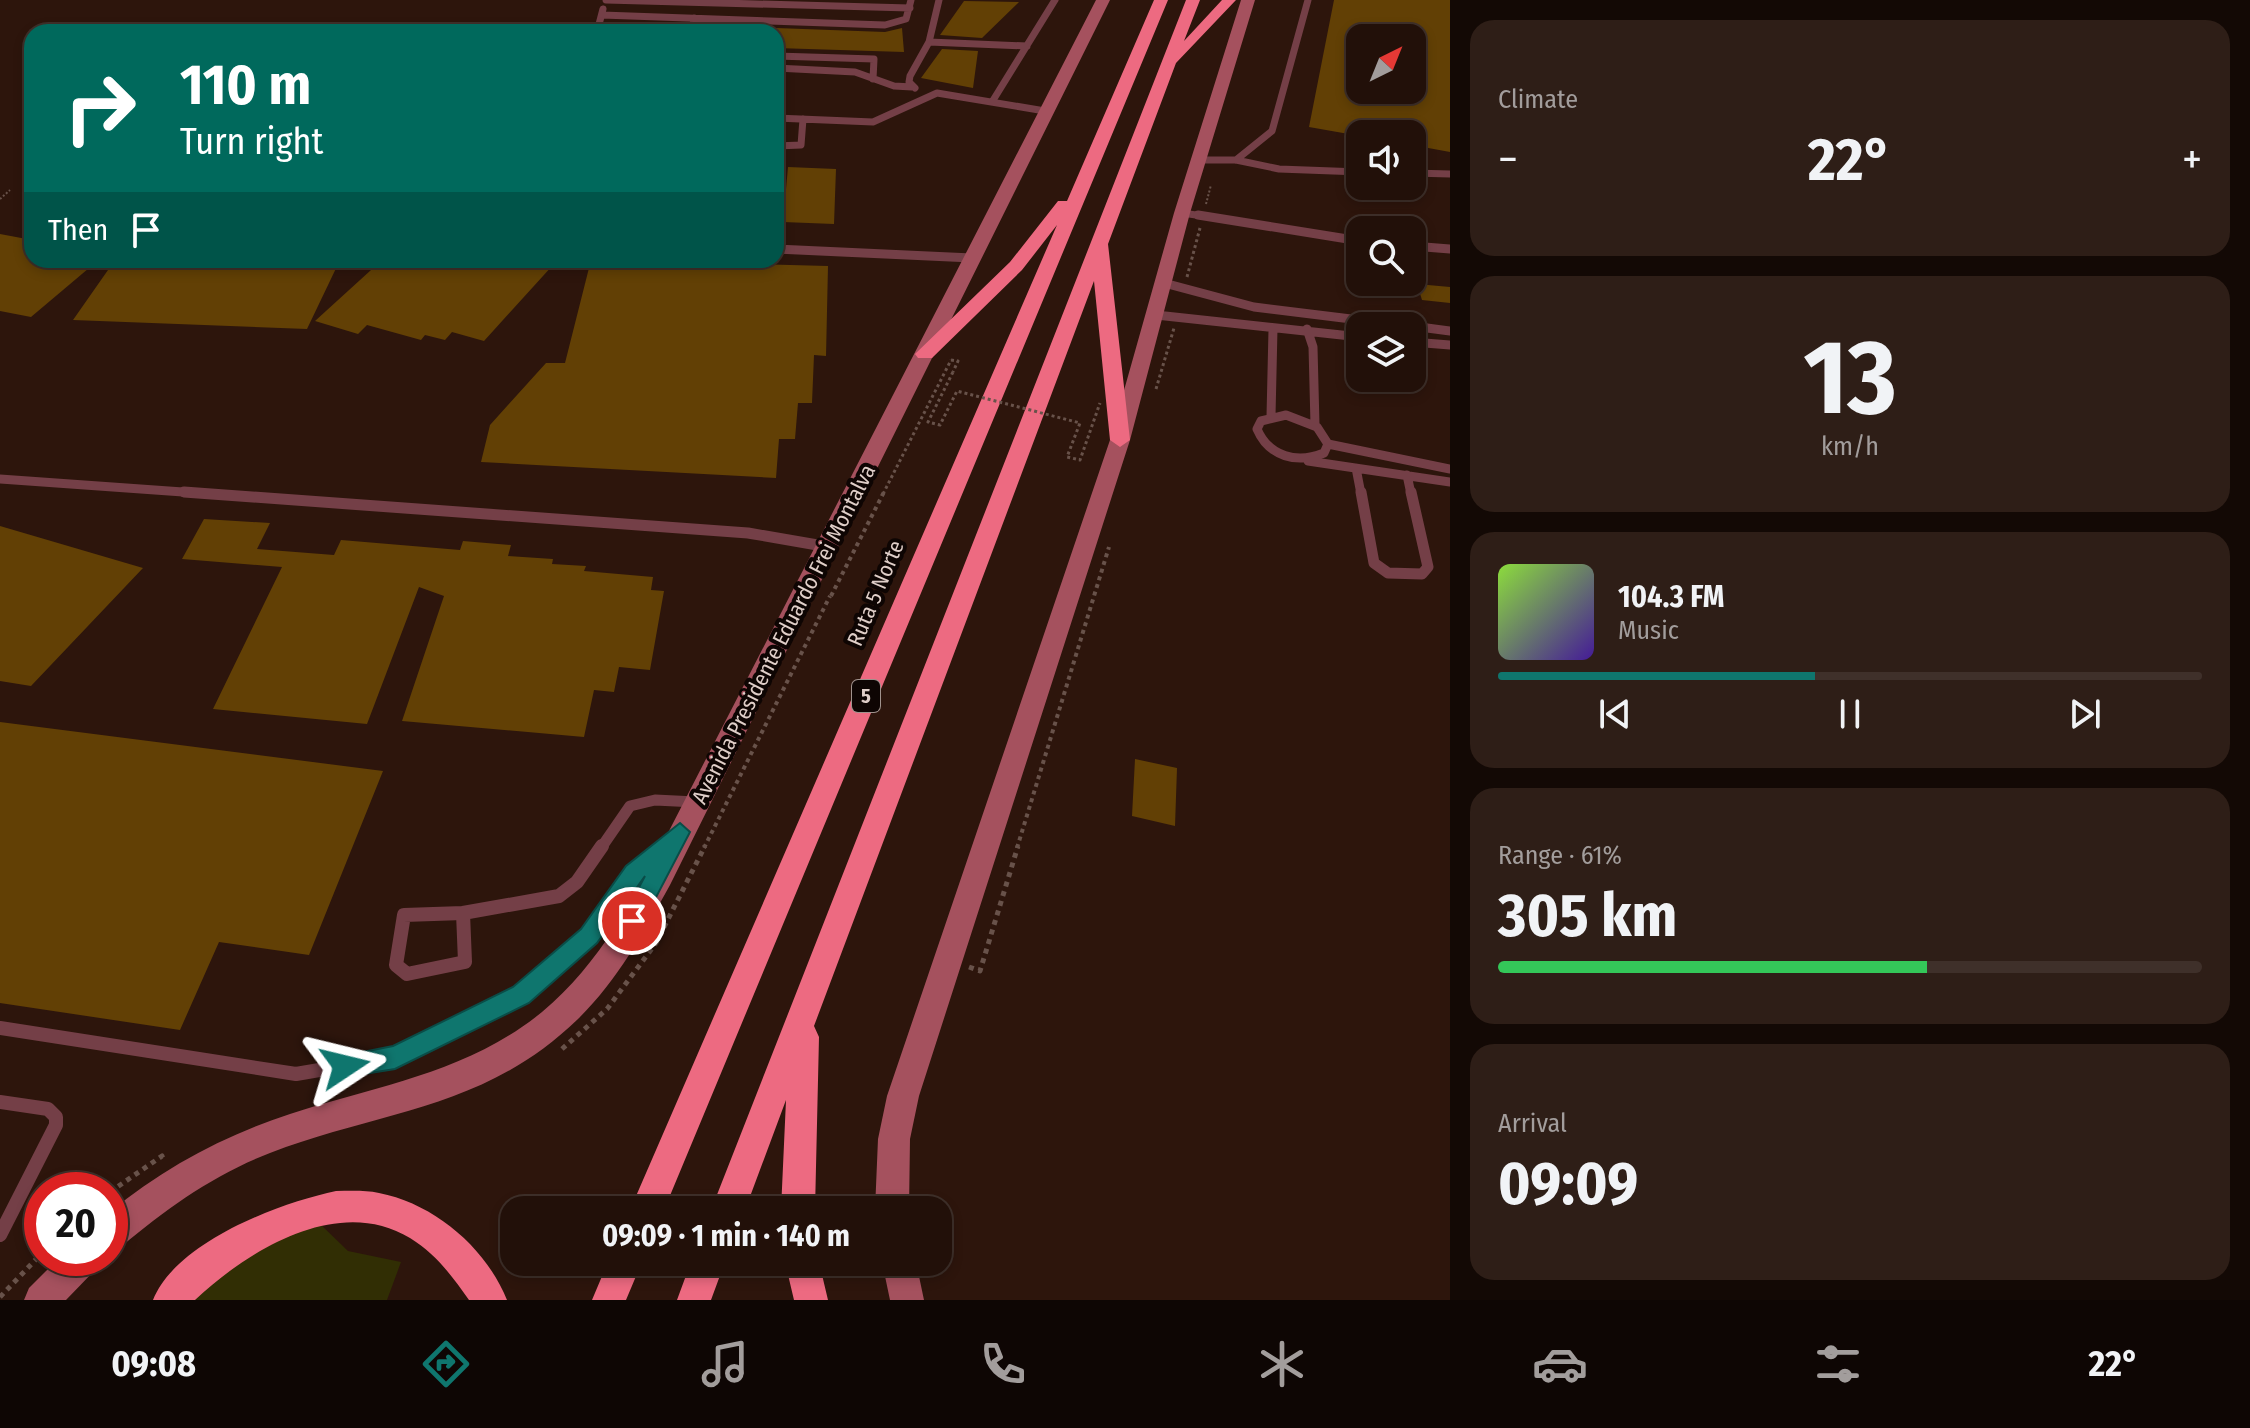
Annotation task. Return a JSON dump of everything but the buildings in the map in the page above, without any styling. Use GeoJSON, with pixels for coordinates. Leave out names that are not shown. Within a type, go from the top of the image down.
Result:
{"type":"FeatureCollection","features":[{"type":"Feature","properties":{"kind":"highway"},"geometry":{"type":"LineString","coordinates":[[1143,0],[1145,38]]}},
{"type":"Feature","properties":{"kind":"highway","name":"Ruta 5 Norte"},"geometry":{"type":"LineString","coordinates":[[653,1196],[1161,0]]}},
{"type":"Feature","properties":{"kind":"highway"},"geometry":{"type":"LineString","coordinates":[[733,1196],[1193,0]]}},
{"type":"Feature","properties":{"kind":"highway"},"geometry":{"type":"LineString","coordinates":[[1168,66],[1229,0]]}},
{"type":"Feature","properties":{"kind":"highway"},"geometry":{"type":"LineString","coordinates":[[925,354],[1016,266],[1083,182]]}},
{"type":"Feature","properties":{"kind":"highway"},"geometry":{"type":"LineString","coordinates":[[1102,235],[1104,315],[1120,440]]}},
{"type":"Feature","properties":{"kind":"highway"},"geometry":{"type":"LineString","coordinates":[[798,1196],[800,1075],[808,1002]]}},
{"type":"Feature","properties":{"kind":"highway"},"geometry":{"type":"LineString","coordinates":[[170,1300],[215,1256],[252,1232],[289,1216],[337,1207],[375,1209],[419,1224],[459,1255],[490,1300]]}},
{"type":"Feature","properties":{"kind":"highway"},"geometry":{"type":"LineString","coordinates":[[609,1300],[619,1276]]}},
{"type":"Feature","properties":{"kind":"highway"},"geometry":{"type":"LineString","coordinates":[[694,1300],[703,1276]]}},
{"type":"Feature","properties":{"kind":"highway"},"geometry":{"type":"LineString","coordinates":[[805,1276],[811,1300]]}},
{"type":"Feature","properties":{"kind":"street","name":"Avenida Presidente Eduardo Frei Montalva"},"geometry":{"type":"LineString","coordinates":[[128,1220],[172,1185],[252,1144],[462,1078],[536,1034],[569,1007],[599,972],[621,941],[830,547],[1103,0]]}},
{"type":"Feature","properties":{"kind":"street"},"geometry":{"type":"LineString","coordinates":[[892,1196],[894,1139],[903,1096],[1120,440],[1197,160],[1248,0]]}},
{"type":"Feature","properties":{"kind":"street"},"geometry":{"type":"LineString","coordinates":[[41,1300],[65,1276]]}},
{"type":"Feature","properties":{"kind":"street"},"geometry":{"type":"LineString","coordinates":[[902,1276],[907,1300]]}},
{"type":"Feature","properties":{"kind":"lane"},"geometry":{"type":"LineString","coordinates":[[599,24],[606,0],[911,4],[910,15],[901,23],[885,25],[602,15]]}},
{"type":"Feature","properties":{"kind":"lane"},"geometry":{"type":"LineString","coordinates":[[912,87],[910,76],[929,42],[939,0]]}},
{"type":"Feature","properties":{"kind":"lane"},"geometry":{"type":"LineString","coordinates":[[992,102],[1055,0]]}},
{"type":"Feature","properties":{"kind":"lane"},"geometry":{"type":"LineString","coordinates":[[1236,160],[1272,131],[1308,0]]}},
{"type":"Feature","properties":{"kind":"lane"},"geometry":{"type":"LineString","coordinates":[[693,24],[694,18]]}},
{"type":"Feature","properties":{"kind":"lane"},"geometry":{"type":"LineString","coordinates":[[929,42],[1027,46]]}},
{"type":"Feature","properties":{"kind":"lane"},"geometry":{"type":"LineString","coordinates":[[784,56],[874,59],[873,79]]}},
{"type":"Feature","properties":{"kind":"lane"},"geometry":{"type":"LineString","coordinates":[[784,68],[837,70],[894,86],[1045,111]]}},
{"type":"Feature","properties":{"kind":"lane"},"geometry":{"type":"LineString","coordinates":[[784,118],[873,122],[930,93]]}},
{"type":"Feature","properties":{"kind":"lane"},"geometry":{"type":"LineString","coordinates":[[784,146],[801,145],[803,119]]}},
{"type":"Feature","properties":{"kind":"lane"},"geometry":{"type":"LineString","coordinates":[[1197,160],[1236,160],[1279,169],[1346,171]]}},
{"type":"Feature","properties":{"kind":"lane"},"geometry":{"type":"LineString","coordinates":[[1426,173],[1450,174]]}},
{"type":"Feature","properties":{"kind":"lane"},"geometry":{"type":"LineString","coordinates":[[1182,213],[1346,239]]}},
{"type":"Feature","properties":{"kind":"lane"},"geometry":{"type":"LineString","coordinates":[[1426,247],[1450,249]]}},
{"type":"Feature","properties":{"kind":"lane"},"geometry":{"type":"LineString","coordinates":[[784,249],[972,258]]}},
{"type":"Feature","properties":{"kind":"lane"},"geometry":{"type":"LineString","coordinates":[[1164,283],[1213,301],[1346,319]]}},
{"type":"Feature","properties":{"kind":"lane"},"geometry":{"type":"LineString","coordinates":[[1301,314],[1313,347],[1312,416],[1315,425]]}},
{"type":"Feature","properties":{"kind":"lane"},"geometry":{"type":"LineString","coordinates":[[1156,315],[1346,336]]}},
{"type":"Feature","properties":{"kind":"lane"},"geometry":{"type":"LineString","coordinates":[[1426,328],[1450,331]]}},
{"type":"Feature","properties":{"kind":"lane"},"geometry":{"type":"LineString","coordinates":[[1271,416],[1273,329]]}},
{"type":"Feature","properties":{"kind":"lane"},"geometry":{"type":"LineString","coordinates":[[1426,343],[1450,345]]}},
{"type":"Feature","properties":{"kind":"lane"},"geometry":{"type":"LineString","coordinates":[[1299,459],[1314,458],[1324,453],[1328,444],[1325,434],[1315,425],[1286,415],[1271,416],[1261,421],[1257,429],[1260,439],[1269,449],[1299,459],[1450,482]]}},
{"type":"Feature","properties":{"kind":"lane"},"geometry":{"type":"LineString","coordinates":[[1328,444],[1450,469]]}},
{"type":"Feature","properties":{"kind":"lane"},"geometry":{"type":"LineString","coordinates":[[1356,468],[1374,563],[1388,573],[1422,574],[1428,567],[1407,475]]}},
{"type":"Feature","properties":{"kind":"lane"},"geometry":{"type":"LineString","coordinates":[[0,479],[748,533],[830,547]]}},
{"type":"Feature","properties":{"kind":"lane"},"geometry":{"type":"LineString","coordinates":[[463,913],[465,962],[407,974],[400,971],[396,965],[404,915],[463,913],[540,902],[559,896],[577,882],[630,806],[655,800],[696,802]]}},
{"type":"Feature","properties":{"kind":"lane"},"geometry":{"type":"LineString","coordinates":[[0,1028],[296,1074],[395,1057],[521,995],[589,936],[634,873],[680,832]]}},
{"type":"Feature","properties":{"kind":"lane"},"geometry":{"type":"LineString","coordinates":[[0,1102],[48,1109],[56,1117],[56,1125],[0,1235]]}},
{"type":"Feature","properties":{"kind":"path"},"geometry":{"type":"LineString","coordinates":[[0,189],[10,190],[0,199]]}},
{"type":"Feature","properties":{"kind":"path"},"geometry":{"type":"LineString","coordinates":[[807,590],[830,596],[951,360]]}},
{"type":"Feature","properties":{"kind":"path"},"geometry":{"type":"LineString","coordinates":[[953,372],[928,422],[940,425],[957,391],[1080,423],[1067,457],[1080,460],[1100,403]]}},
{"type":"Feature","properties":{"kind":"path"},"geometry":{"type":"LineString","coordinates":[[128,1180],[162,1156]]}},
{"type":"Feature","properties":{"kind":"path"},"geometry":{"type":"LineString","coordinates":[[0,1297],[24,1272]]}},
{"type":"Feature","properties":{"kind":"shaded area"},"geometry":{"type":"Polygon","coordinates":[[[318,1222],[348,1251],[401,1262],[387,1300],[183,1300],[223,1262],[318,1222]]]}},
{"type":"Feature","properties":{"kind":"route"},"geometry":{"type":"LineString","coordinates":[[345,1066],[395,1057],[521,995],[589,936],[634,873],[680,832],[632,921]]}}]}
